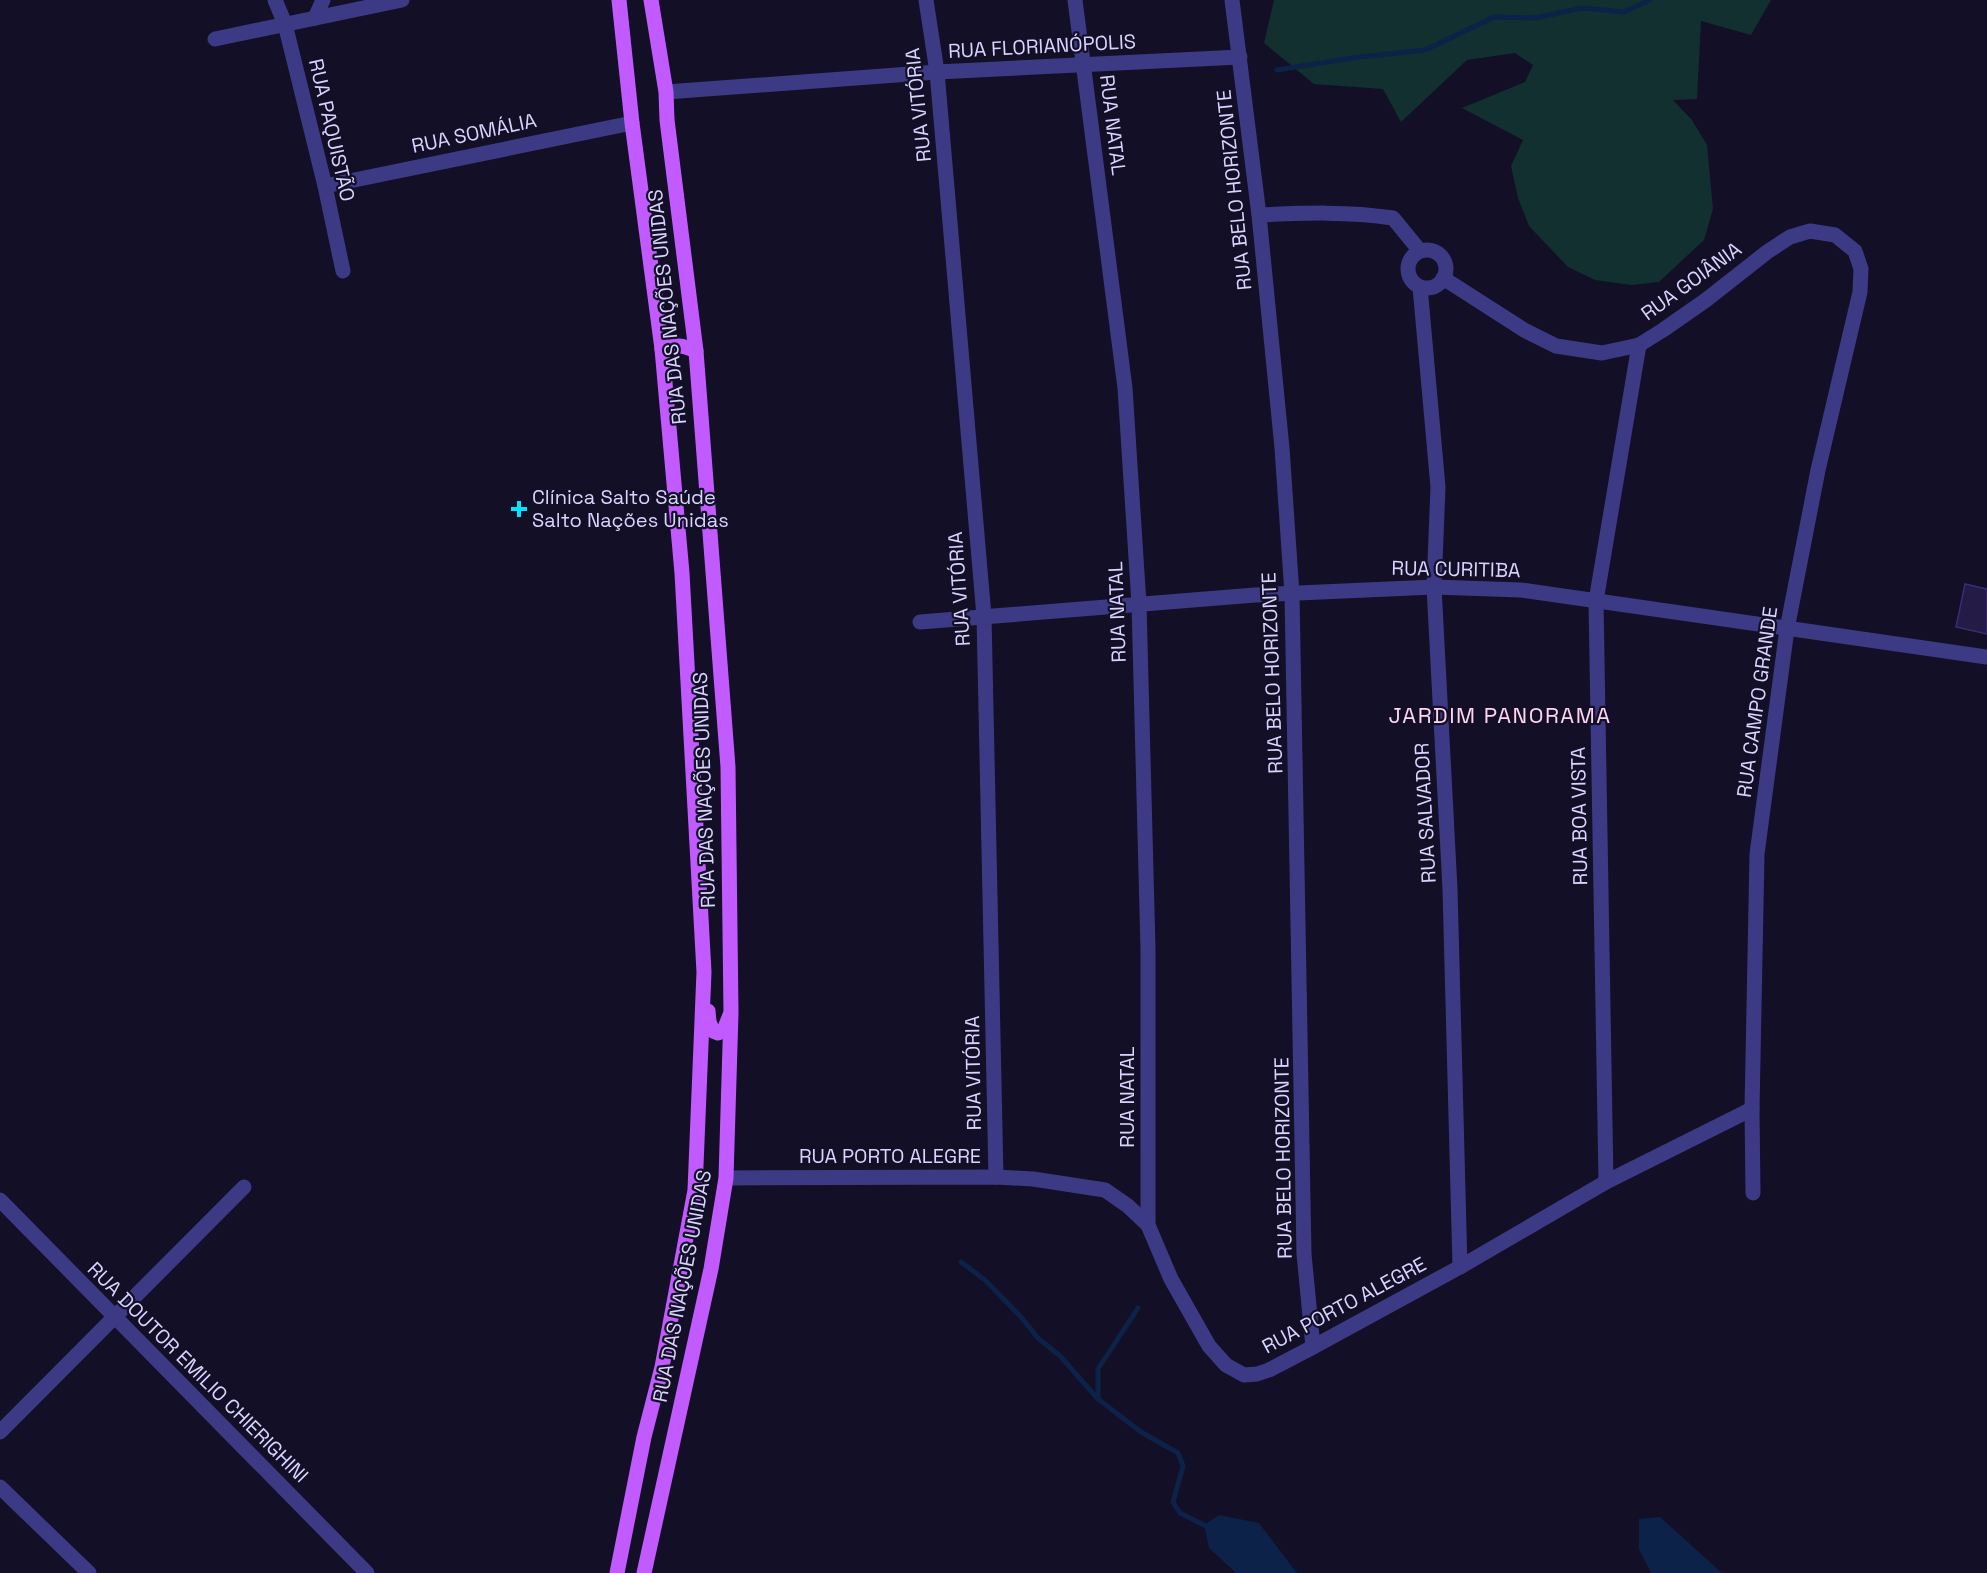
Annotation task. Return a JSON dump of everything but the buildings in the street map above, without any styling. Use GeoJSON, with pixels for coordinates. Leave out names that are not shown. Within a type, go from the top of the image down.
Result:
{"type":"FeatureCollection","features":[{"type":"Feature","properties":{"kind":"main road","name":"RUA DAS NAÇÕES UNIDAS"},"geometry":{"type":"LineString","coordinates":[[617,1573],[644,1437],[662,1367],[695,1190],[704,972],[682,573],[662,349],[632,123],[619,0]]}},
{"type":"Feature","properties":{"kind":"main road","name":"RUA DAS NAÇÕES UNIDAS"},"geometry":{"type":"LineString","coordinates":[[644,1573],[711,1269],[726,1178],[731,1013],[728,767],[696,351],[667,120],[666,92],[651,0]]}},
{"type":"Feature","properties":{"kind":"main road"},"geometry":{"type":"LineString","coordinates":[[662,349],[683,345],[696,351]]}},
{"type":"Feature","properties":{"kind":"main road"},"geometry":{"type":"LineString","coordinates":[[704,972],[709,1022],[713,1031],[718,1033],[724,1030],[731,1013]]}},
{"type":"Feature","properties":{"kind":"street","name":"RUA PAQUISTÃO"},"geometry":{"type":"LineString","coordinates":[[275,0],[285,24],[325,186],[343,271]]}},
{"type":"Feature","properties":{"kind":"street"},"geometry":{"type":"LineString","coordinates":[[315,18],[323,0]]}},
{"type":"Feature","properties":{"kind":"street"},"geometry":{"type":"LineString","coordinates":[[215,39],[402,0]]}},
{"type":"Feature","properties":{"kind":"street","name":"RUA VITÓRIA"},"geometry":{"type":"LineString","coordinates":[[926,0],[937,72],[984,616],[996,1177]]}},
{"type":"Feature","properties":{"kind":"street","name":"RUA NATAL"},"geometry":{"type":"LineString","coordinates":[[1075,0],[1125,388],[1139,604],[1148,949],[1148,1225]]}},
{"type":"Feature","properties":{"kind":"street","name":"RUA BELO HORIZONTE"},"geometry":{"type":"LineString","coordinates":[[1232,0],[1259,215],[1282,448],[1292,594],[1304,1254],[1313,1347]]}},
{"type":"Feature","properties":{"kind":"street","name":"RUA FLORIANÓPOLIS"},"geometry":{"type":"LineString","coordinates":[[666,92],[937,72],[1240,57]]}},
{"type":"Feature","properties":{"kind":"street","name":"RUA SOMÁLIA"},"geometry":{"type":"LineString","coordinates":[[325,186],[632,123]]}},
{"type":"Feature","properties":{"kind":"street"},"geometry":{"type":"LineString","coordinates":[[1259,215],[1329,212],[1365,213],[1393,218],[1420,251]]}},
{"type":"Feature","properties":{"kind":"street","name":"RUA GOIÂNIA"},"geometry":{"type":"LineString","coordinates":[[1443,278],[1524,330],[1556,346],[1602,352],[1639,345],[1683,316],[1790,237],[1809,231],[1835,235]]}},
{"type":"Feature","properties":{"kind":"street","name":"RUA CAMPO GRANDE"},"geometry":{"type":"LineString","coordinates":[[1753,1193],[1752,1109],[1757,854],[1787,629],[1818,470],[1860,292],[1861,269],[1855,250],[1835,235]]}},
{"type":"Feature","properties":{"kind":"street"},"geometry":{"type":"LineString","coordinates":[[1424,249],[1434,250],[1442,256],[1447,265],[1443,278],[1440,284],[1431,288],[1420,287],[1412,281],[1408,271],[1409,261],[1415,253],[1424,249]]}},
{"type":"Feature","properties":{"kind":"street","name":"RUA SALVADOR"},"geometry":{"type":"LineString","coordinates":[[1420,287],[1438,487],[1434,587],[1450,889],[1460,1267]]}},
{"type":"Feature","properties":{"kind":"street","name":"RUA BOA VISTA"},"geometry":{"type":"LineString","coordinates":[[1606,1182],[1596,601],[1639,345]]}},
{"type":"Feature","properties":{"kind":"street","name":"RUA CURITIBA"},"geometry":{"type":"LineString","coordinates":[[920,622],[1139,604],[1434,587],[1521,590],[1987,657]]}},
{"type":"Feature","properties":{"kind":"street","name":"RUA PORTO ALEGRE"},"geometry":{"type":"LineString","coordinates":[[726,1178],[996,1177],[1033,1179],[1105,1190],[1128,1206],[1148,1225],[1187,1308],[1209,1346],[1226,1365],[1244,1375],[1257,1374],[1313,1347],[1460,1267],[1606,1182],[1752,1109]]}},
{"type":"Feature","properties":{"kind":"street"},"geometry":{"type":"LineString","coordinates":[[0,1432],[244,1187]]}},
{"type":"Feature","properties":{"kind":"street","name":"RUA DOUTOR EMILIO CHIERIGHINI"},"geometry":{"type":"LineString","coordinates":[[0,1200],[367,1573]]}},
{"type":"Feature","properties":{"kind":"street"},"geometry":{"type":"LineString","coordinates":[[0,1487],[89,1573]]}},
{"type":"Feature","properties":{"kind":"green space"},"geometry":{"type":"Polygon","coordinates":[[[1274,0],[1771,0],[1751,35],[1701,21],[1697,99],[1673,100],[1692,120],[1707,145],[1713,209],[1704,240],[1659,282],[1631,285],[1595,280],[1568,267],[1529,226],[1518,198],[1511,166],[1523,140],[1462,108],[1525,82],[1533,65],[1515,53],[1467,60],[1401,122],[1383,89],[1314,84],[1264,43],[1274,0]]]}},
{"type":"Feature","properties":{"kind":"water"},"geometry":{"type":"Polygon","coordinates":[[[1219,1515],[1259,1523],[1297,1573],[1236,1573],[1209,1548],[1204,1525],[1219,1515]]]}},
{"type":"Feature","properties":{"kind":"water"},"geometry":{"type":"Polygon","coordinates":[[[1660,1517],[1722,1573],[1651,1573],[1639,1549],[1639,1519],[1660,1517]]]}},
{"type":"Feature","properties":{"kind":"waterway"},"geometry":{"type":"LineString","coordinates":[[1277,70],[1352,58],[1425,50],[1494,17],[1535,18],[1582,8],[1624,12],[1650,0]]}},
{"type":"Feature","properties":{"kind":"waterway"},"geometry":{"type":"LineString","coordinates":[[961,1262],[985,1280],[1038,1338],[1060,1356],[1098,1399],[1141,1432],[1178,1453],[1183,1466],[1173,1502],[1180,1513],[1204,1525]]}},
{"type":"Feature","properties":{"kind":"waterway"},"geometry":{"type":"LineString","coordinates":[[1098,1399],[1098,1369],[1138,1308]]}},
{"type":"Feature","properties":{"kind":"place","name":"Clínica Salto Saúde Salto Nações Unidas"},"geometry":{"type":"Point","coordinates":[519,509]}},
{"type":"Feature","properties":{"kind":"district","name":"JARDIM PANORAMA"},"geometry":{"type":"Point","coordinates":[1500,715]}}]}
